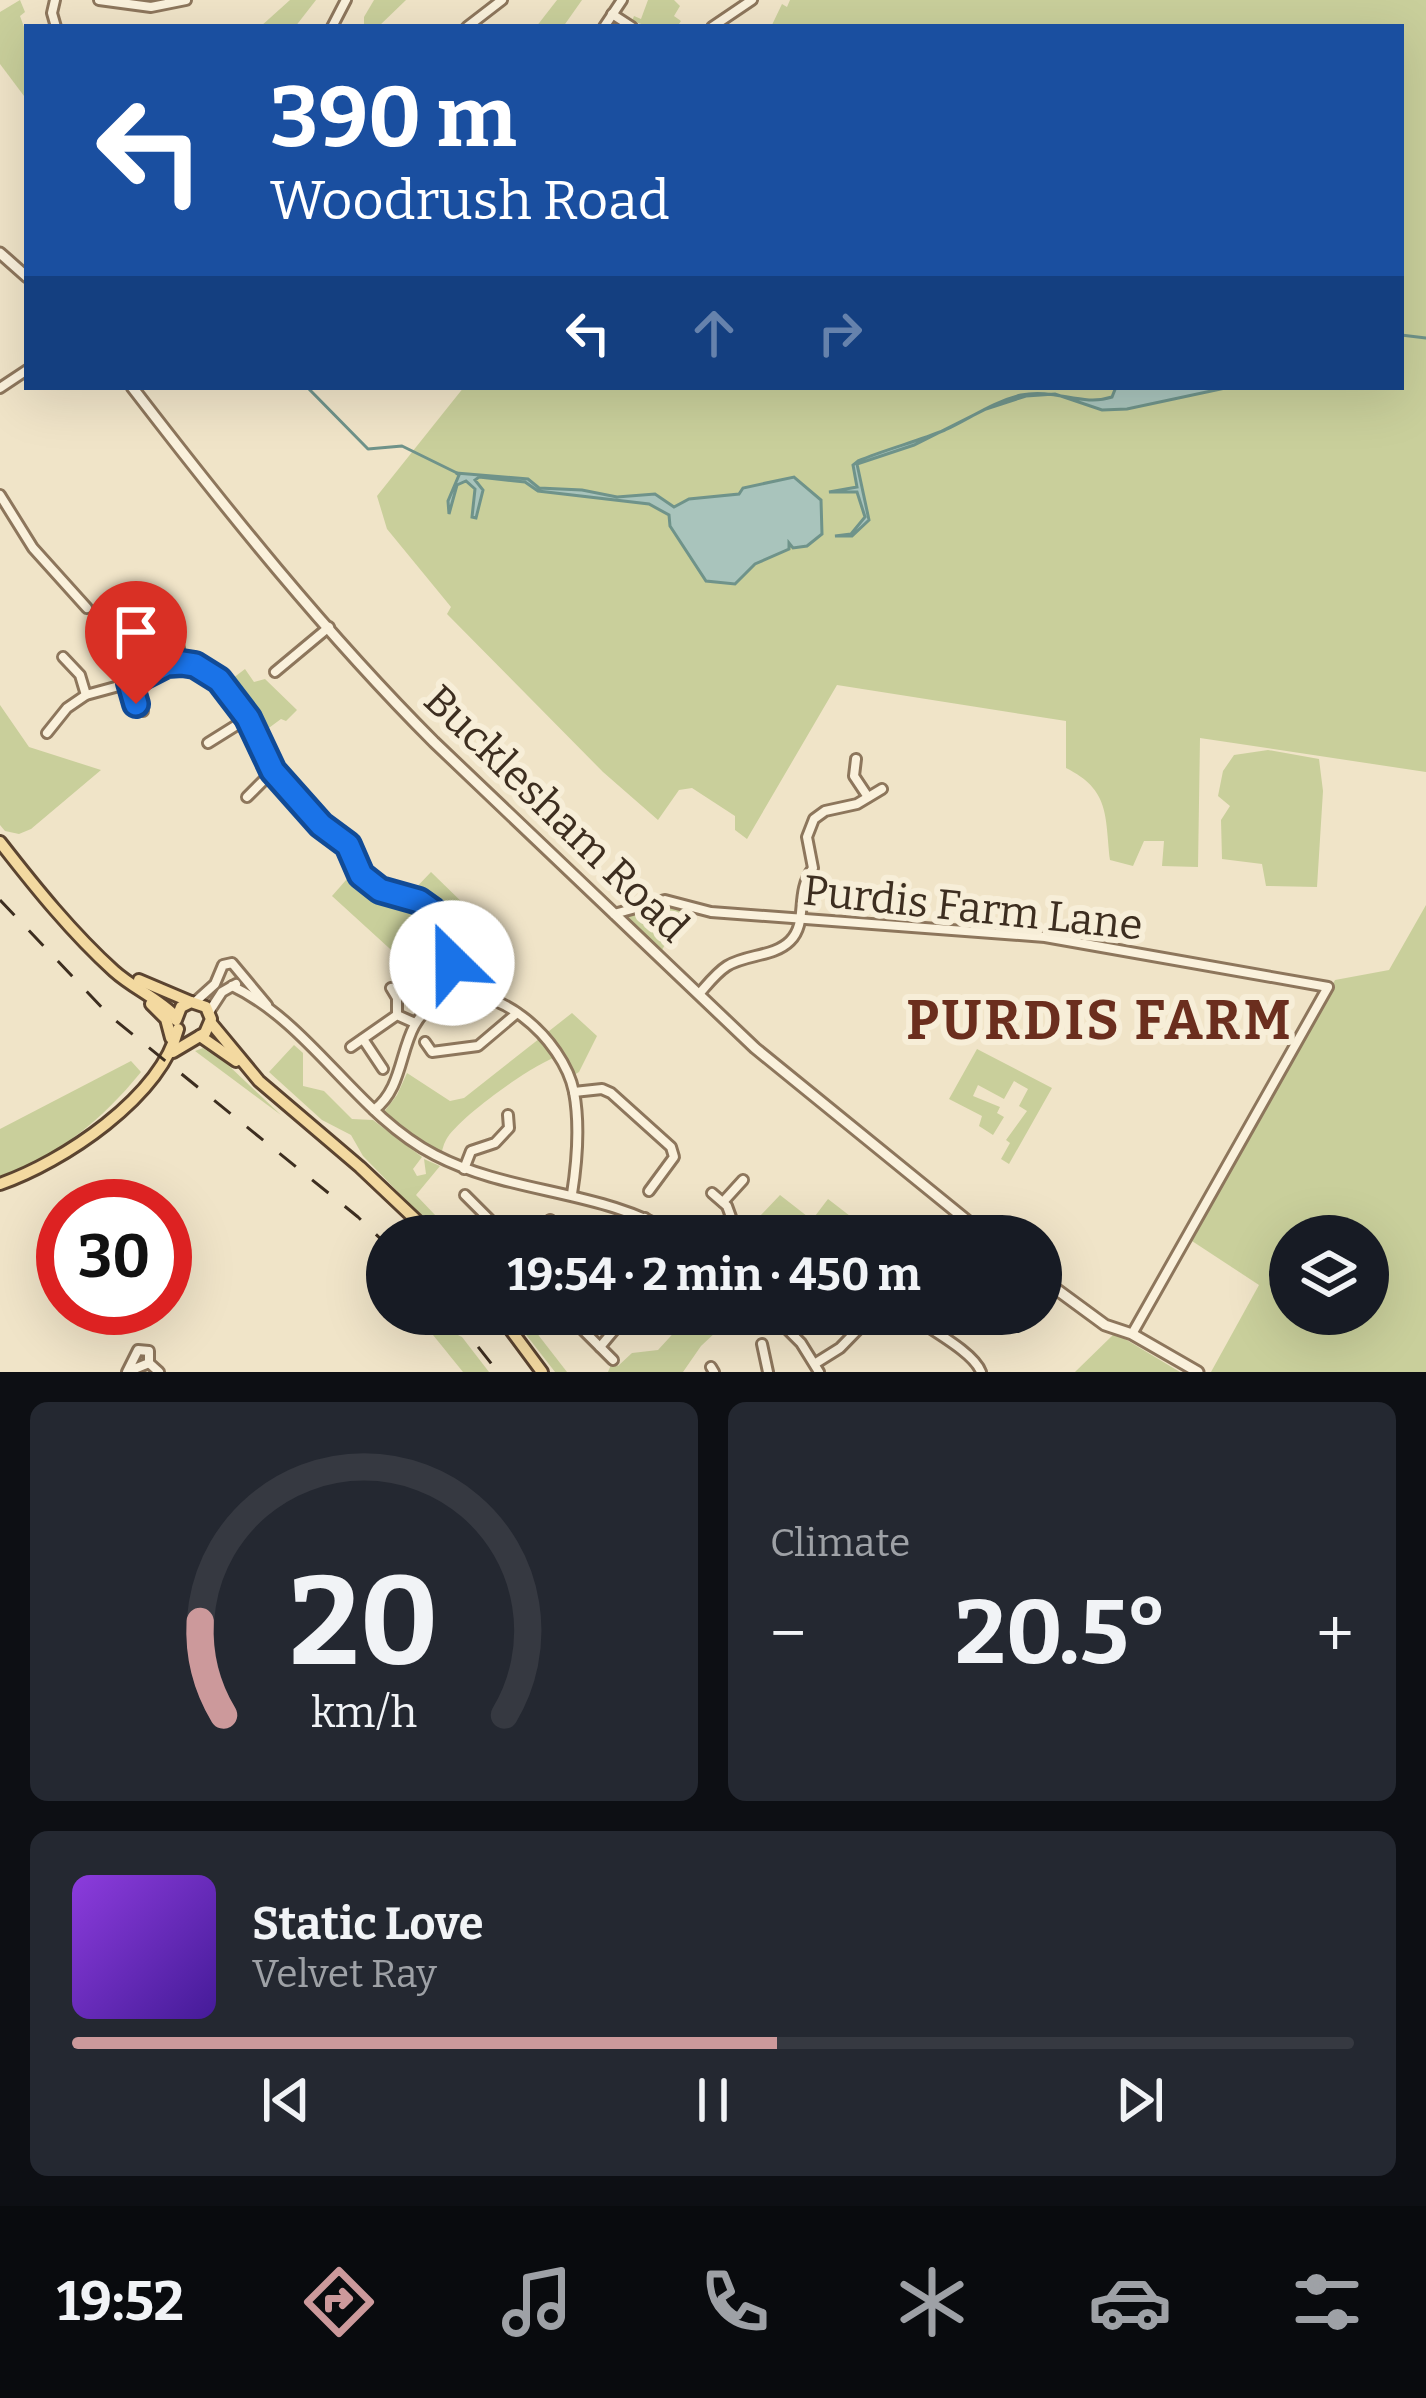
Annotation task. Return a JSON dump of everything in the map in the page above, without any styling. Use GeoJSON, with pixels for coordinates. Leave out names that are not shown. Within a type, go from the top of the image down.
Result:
{"type":"FeatureCollection","features":[{"type":"Feature","properties":{"kind":"main road"},"geometry":{"type":"LineString","coordinates":[[0,842],[79,935],[166,1019],[171,1033],[167,1053]]}},
{"type":"Feature","properties":{"kind":"main road"},"geometry":{"type":"LineString","coordinates":[[79,935],[140,981],[193,1003],[210,1017],[253,1075]]}},
{"type":"Feature","properties":{"kind":"main road"},"geometry":{"type":"LineString","coordinates":[[117,974],[153,997],[186,1036],[198,1037],[253,1075],[411,1215]]}},
{"type":"Feature","properties":{"kind":"main road"},"geometry":{"type":"LineString","coordinates":[[0,1184],[45,1166],[118,1114],[167,1053],[181,1007],[193,1003]]}},
{"type":"Feature","properties":{"kind":"main road"},"geometry":{"type":"LineString","coordinates":[[159,1065],[198,1037],[210,1017]]}},
{"type":"Feature","properties":{"kind":"main road"},"geometry":{"type":"LineString","coordinates":[[515,1335],[542,1372]]}},
{"type":"Feature","properties":{"kind":"street"},"geometry":{"type":"LineString","coordinates":[[99,0],[151,7],[186,0]]}},
{"type":"Feature","properties":{"kind":"street"},"geometry":{"type":"LineString","coordinates":[[471,24],[502,0]]}},
{"type":"Feature","properties":{"kind":"street"},"geometry":{"type":"LineString","coordinates":[[606,24],[622,0]]}},
{"type":"Feature","properties":{"kind":"street"},"geometry":{"type":"LineString","coordinates":[[716,24],[752,0]]}},
{"type":"Feature","properties":{"kind":"street"},"geometry":{"type":"LineString","coordinates":[[612,14],[627,24]]}},
{"type":"Feature","properties":{"kind":"street"},"geometry":{"type":"LineString","coordinates":[[0,253],[24,274]]}},
{"type":"Feature","properties":{"kind":"street","name":"Bucklesham Road"},"geometry":{"type":"LineString","coordinates":[[134,390],[398,706],[699,994],[878,1151],[959,1215]]}},
{"type":"Feature","properties":{"kind":"street"},"geometry":{"type":"LineString","coordinates":[[0,495],[33,548],[87,608]]}},
{"type":"Feature","properties":{"kind":"street"},"geometry":{"type":"LineString","coordinates":[[149,621],[178,644],[182,663]]}},
{"type":"Feature","properties":{"kind":"street"},"geometry":{"type":"LineString","coordinates":[[275,672],[330,627]]}},
{"type":"Feature","properties":{"kind":"street"},"geometry":{"type":"LineString","coordinates":[[63,657],[80,675],[86,695]]}},
{"type":"Feature","properties":{"kind":"street"},"geometry":{"type":"LineString","coordinates":[[47,733],[67,708],[86,695],[130,683],[167,664],[195,665],[219,680],[248,718],[273,771],[321,825],[348,845],[361,875],[380,890],[419,901],[433,911],[461,994]]}},
{"type":"Feature","properties":{"kind":"street"},"geometry":{"type":"LineString","coordinates":[[130,683],[143,711]]}},
{"type":"Feature","properties":{"kind":"street"},"geometry":{"type":"LineString","coordinates":[[208,743],[248,718]]}},
{"type":"Feature","properties":{"kind":"street"},"geometry":{"type":"LineString","coordinates":[[856,759],[854,776],[868,797]]}},
{"type":"Feature","properties":{"kind":"street"},"geometry":{"type":"LineString","coordinates":[[248,797],[273,771]]}},
{"type":"Feature","properties":{"kind":"street"},"geometry":{"type":"LineString","coordinates":[[699,994],[728,966],[788,943],[796,934],[802,884],[814,862],[807,837],[812,823],[825,811],[847,807],[882,789]]}},
{"type":"Feature","properties":{"kind":"street","name":"Purdis Farm Lane"},"geometry":{"type":"LineString","coordinates":[[613,914],[665,900],[711,912],[1045,937],[1328,987],[1132,1334]]}},
{"type":"Feature","properties":{"kind":"street"},"geometry":{"type":"LineString","coordinates":[[193,1003],[215,984],[223,965],[232,963],[267,1006],[403,1137],[464,1169],[572,1194],[637,1215]]}},
{"type":"Feature","properties":{"kind":"street"},"geometry":{"type":"LineString","coordinates":[[210,1017],[222,992],[239,980],[241,972]]}},
{"type":"Feature","properties":{"kind":"street"},"geometry":{"type":"LineString","coordinates":[[232,986],[267,1006]]}},
{"type":"Feature","properties":{"kind":"street"},"geometry":{"type":"LineString","coordinates":[[391,988],[397,998],[397,1015]]}},
{"type":"Feature","properties":{"kind":"street"},"geometry":{"type":"LineString","coordinates":[[374,1110],[392,1094],[406,1041],[415,1023],[435,1003],[461,994],[495,997],[556,1052],[574,1093],[572,1194]]}},
{"type":"Feature","properties":{"kind":"street"},"geometry":{"type":"LineString","coordinates":[[425,1042],[432,1052],[478,1046],[517,1013]]}},
{"type":"Feature","properties":{"kind":"street"},"geometry":{"type":"LineString","coordinates":[[397,1015],[415,1023]]}},
{"type":"Feature","properties":{"kind":"street"},"geometry":{"type":"LineString","coordinates":[[351,1047],[397,1015]]}},
{"type":"Feature","properties":{"kind":"street"},"geometry":{"type":"LineString","coordinates":[[363,1039],[383,1069]]}},
{"type":"Feature","properties":{"kind":"street"},"geometry":{"type":"LineString","coordinates":[[574,1093],[602,1089],[611,1093],[671,1147],[674,1157],[650,1191]]}},
{"type":"Feature","properties":{"kind":"street"},"geometry":{"type":"LineString","coordinates":[[464,1169],[471,1150],[495,1143],[509,1128],[508,1114]]}},
{"type":"Feature","properties":{"kind":"street"},"geometry":{"type":"LineString","coordinates":[[723,1202],[743,1180]]}},
{"type":"Feature","properties":{"kind":"street"},"geometry":{"type":"LineString","coordinates":[[712,1192],[730,1215]]}},
{"type":"Feature","properties":{"kind":"street"},"geometry":{"type":"LineString","coordinates":[[465,1195],[485,1215]]}},
{"type":"Feature","properties":{"kind":"street"},"geometry":{"type":"LineString","coordinates":[[1062,1293],[1105,1324],[1198,1372]]}},
{"type":"Feature","properties":{"kind":"street"},"geometry":{"type":"LineString","coordinates":[[588,1335],[613,1360]]}},
{"type":"Feature","properties":{"kind":"street"},"geometry":{"type":"LineString","coordinates":[[600,1347],[610,1335]]}},
{"type":"Feature","properties":{"kind":"street"},"geometry":{"type":"LineString","coordinates":[[790,1335],[817,1368],[853,1335]]}},
{"type":"Feature","properties":{"kind":"street"},"geometry":{"type":"LineString","coordinates":[[936,1335],[969,1354],[981,1372]]}},
{"type":"Feature","properties":{"kind":"street"},"geometry":{"type":"LineString","coordinates":[[762,1344],[769,1372]]}},
{"type":"Feature","properties":{"kind":"street"},"geometry":{"type":"LineString","coordinates":[[128,1372],[139,1349],[149,1352],[149,1363],[159,1372]]}},
{"type":"Feature","properties":{"kind":"street"},"geometry":{"type":"LineString","coordinates":[[128,1372],[149,1363]]}},
{"type":"Feature","properties":{"kind":"green space"},"geometry":{"type":"Polygon","coordinates":[[[20,0],[25,12],[20,16],[24,96],[0,64],[0,12],[20,0]]]}},
{"type":"Feature","properties":{"kind":"green space"},"geometry":{"type":"Polygon","coordinates":[[[290,0],[316,0],[297,24],[263,24],[290,0]]]}},
{"type":"Feature","properties":{"kind":"green space"},"geometry":{"type":"Polygon","coordinates":[[[374,0],[406,0],[381,24],[364,24],[374,0]]]}},
{"type":"Feature","properties":{"kind":"green space"},"geometry":{"type":"Polygon","coordinates":[[[557,0],[582,0],[565,24],[538,24],[557,0]]]}},
{"type":"Feature","properties":{"kind":"green space"},"geometry":{"type":"Polygon","coordinates":[[[648,0],[674,0],[680,6],[674,16],[679,24],[632,21],[634,16],[641,19],[648,0]]]}},
{"type":"Feature","properties":{"kind":"green space"},"geometry":{"type":"Polygon","coordinates":[[[790,0],[1426,0],[1426,772],[1200,738],[1198,867],[1162,866],[1164,841],[1144,841],[1133,866],[1110,860],[1103,805],[1091,785],[1066,768],[1066,721],[837,685],[747,839],[735,830],[735,816],[692,788],[679,790],[658,820],[603,772],[447,614],[451,607],[387,529],[377,496],[462,390],[1404,390],[1404,24],[772,24],[782,4],[787,7],[790,0]]]}},
{"type":"Feature","properties":{"kind":"green space"},"geometry":{"type":"Polygon","coordinates":[[[245,669],[254,682],[265,679],[297,710],[262,733],[228,682],[245,669]]]}},
{"type":"Feature","properties":{"kind":"green space"},"geometry":{"type":"Polygon","coordinates":[[[0,705],[29,747],[101,770],[19,834],[0,825],[0,705]]]}},
{"type":"Feature","properties":{"kind":"green space"},"geometry":{"type":"Polygon","coordinates":[[[1268,750],[1319,759],[1323,791],[1317,887],[1266,886],[1262,864],[1222,859],[1221,820],[1230,806],[1218,796],[1223,771],[1234,755],[1268,750]]]}},
{"type":"Feature","properties":{"kind":"green space"},"geometry":{"type":"Polygon","coordinates":[[[354,871],[374,892],[423,909],[435,930],[400,958],[332,896],[354,871]]]}},
{"type":"Feature","properties":{"kind":"green space"},"geometry":{"type":"Polygon","coordinates":[[[431,872],[471,912],[444,923],[429,900],[411,893],[431,872]]]}},
{"type":"Feature","properties":{"kind":"green space"},"geometry":{"type":"Polygon","coordinates":[[[669,903],[686,907],[662,950],[624,915],[669,903]]]}},
{"type":"Feature","properties":{"kind":"green space"},"geometry":{"type":"Polygon","coordinates":[[[1426,905],[1426,1372],[1211,1372],[1259,1285],[1192,1241],[1335,980],[1389,970],[1426,905]]]}},
{"type":"Feature","properties":{"kind":"green space"},"geometry":{"type":"Polygon","coordinates":[[[572,1013],[597,1036],[579,1072],[569,1078],[559,1056],[532,1069],[453,1130],[440,1158],[380,1117],[407,1073],[450,1101],[464,1098],[572,1013]]]}},
{"type":"Feature","properties":{"kind":"green space"},"geometry":{"type":"Polygon","coordinates":[[[294,1045],[303,1053],[303,1086],[324,1091],[352,1119],[373,1120],[422,1157],[413,1169],[417,1176],[426,1174],[424,1159],[440,1166],[416,1195],[435,1215],[421,1215],[363,1156],[351,1135],[322,1120],[269,1072],[294,1045]]]}},
{"type":"Feature","properties":{"kind":"green space"},"geometry":{"type":"Polygon","coordinates":[[[203,1048],[227,1064],[281,1115],[195,1051],[203,1048]]]}},
{"type":"Feature","properties":{"kind":"green space"},"geometry":{"type":"Polygon","coordinates":[[[977,1049],[1052,1088],[1009,1164],[1001,1159],[1010,1143],[1006,1140],[1027,1111],[1019,1106],[1028,1089],[1014,1081],[1004,1099],[978,1085],[973,1096],[1000,1107],[997,1113],[1004,1117],[993,1135],[979,1126],[982,1116],[949,1099],[977,1049]]]}},
{"type":"Feature","properties":{"kind":"green space"},"geometry":{"type":"Polygon","coordinates":[[[131,1061],[141,1072],[111,1106],[60,1147],[0,1176],[0,1129],[131,1061]]]}},
{"type":"Feature","properties":{"kind":"green space"},"geometry":{"type":"Polygon","coordinates":[[[780,1195],[806,1215],[761,1215],[780,1195]]]}},
{"type":"Feature","properties":{"kind":"green space"},"geometry":{"type":"Polygon","coordinates":[[[828,1199],[849,1215],[816,1215],[828,1199]]]}},
{"type":"Feature","properties":{"kind":"green space"},"geometry":{"type":"Polygon","coordinates":[[[1115,1333],[1180,1372],[1075,1372],[1115,1333]]]}},
{"type":"Feature","properties":{"kind":"green space"},"geometry":{"type":"Polygon","coordinates":[[[433,1335],[462,1337],[489,1372],[463,1372],[433,1335]]]}},
{"type":"Feature","properties":{"kind":"green space"},"geometry":{"type":"Polygon","coordinates":[[[526,1335],[538,1335],[567,1372],[555,1372],[526,1335]]]}},
{"type":"Feature","properties":{"kind":"green space"},"geometry":{"type":"Polygon","coordinates":[[[672,1335],[713,1335],[683,1372],[608,1372],[613,1360],[618,1366],[632,1353],[658,1350],[672,1335]]]}},
{"type":"Feature","properties":{"kind":"water"},"geometry":{"type":"Polygon","coordinates":[[[1115,390],[1216,390],[1127,409],[1102,410],[1060,396],[1090,400],[1112,397],[1115,390]]]}},
{"type":"Feature","properties":{"kind":"water"},"geometry":{"type":"Polygon","coordinates":[[[1050,394],[1026,396],[971,417],[1021,395],[1050,394]]]}},
{"type":"Feature","properties":{"kind":"water"},"geometry":{"type":"Polygon","coordinates":[[[940,432],[857,464],[869,520],[852,536],[835,536],[851,534],[865,517],[857,492],[829,492],[857,487],[853,465],[940,432]]]}},
{"type":"Feature","properties":{"kind":"water"},"geometry":{"type":"Polygon","coordinates":[[[456,473],[528,479],[539,488],[617,497],[655,494],[674,507],[689,499],[739,494],[743,488],[794,477],[821,500],[822,534],[807,546],[793,548],[789,543],[789,549],[755,564],[735,584],[706,581],[670,526],[669,515],[649,504],[538,491],[525,482],[479,477],[475,480],[483,490],[476,518],[472,517],[475,489],[466,481],[457,485],[449,514],[456,473]]]}},
{"type":"Feature","properties":{"kind":"waterway"},"geometry":{"type":"LineString","coordinates":[[1404,335],[1426,338]]}},
{"type":"Feature","properties":{"kind":"waterway"},"geometry":{"type":"LineString","coordinates":[[310,390],[368,449],[402,446],[459,474]]}},
{"type":"Feature","properties":{"kind":"railway"},"geometry":{"type":"LineString","coordinates":[[0,900],[110,1016],[366,1225]]}},
{"type":"Feature","properties":{"kind":"railway"},"geometry":{"type":"LineString","coordinates":[[469,1335],[498,1372]]}},
{"type":"Feature","properties":{"kind":"district","name":"PURDIS FARM"},"geometry":{"type":"Point","coordinates":[1100,1020]}},
{"type":"Feature","properties":{"kind":"route"},"geometry":{"type":"LineString","coordinates":[[136,704],[130,683],[167,664],[195,665],[219,680],[248,718],[273,771],[321,825],[348,845],[361,875],[380,890],[419,901],[433,911],[452,963]]}}]}
